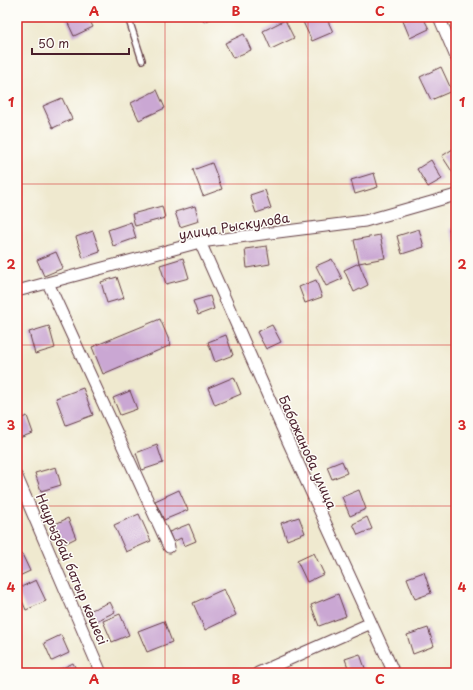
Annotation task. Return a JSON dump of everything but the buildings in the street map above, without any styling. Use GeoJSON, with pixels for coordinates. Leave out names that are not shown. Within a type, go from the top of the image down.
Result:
{"type":"FeatureCollection","features":[{"type":"Feature","properties":{"kind":"street"},"geometry":{"type":"LineString","coordinates":[[439,17],[456,57]]}},
{"type":"Feature","properties":{"kind":"street","name":"улица Рыскулова"},"geometry":{"type":"LineString","coordinates":[[17,291],[200,242],[365,221],[456,195]]}},
{"type":"Feature","properties":{"kind":"street","name":"Бабажанова улица"},"geometry":{"type":"LineString","coordinates":[[200,242],[286,439],[394,673]]}},
{"type":"Feature","properties":{"kind":"street"},"geometry":{"type":"LineString","coordinates":[[48,283],[169,547]]}},
{"type":"Feature","properties":{"kind":"street","name":"Наурызбай батыр көшесі"},"geometry":{"type":"LineString","coordinates":[[17,477],[101,673]]}},
{"type":"Feature","properties":{"kind":"street"},"geometry":{"type":"LineString","coordinates":[[258,673],[371,623]]}},
{"type":"Feature","properties":{"kind":"lane"},"geometry":{"type":"LineString","coordinates":[[128,17],[142,60]]}}]}
